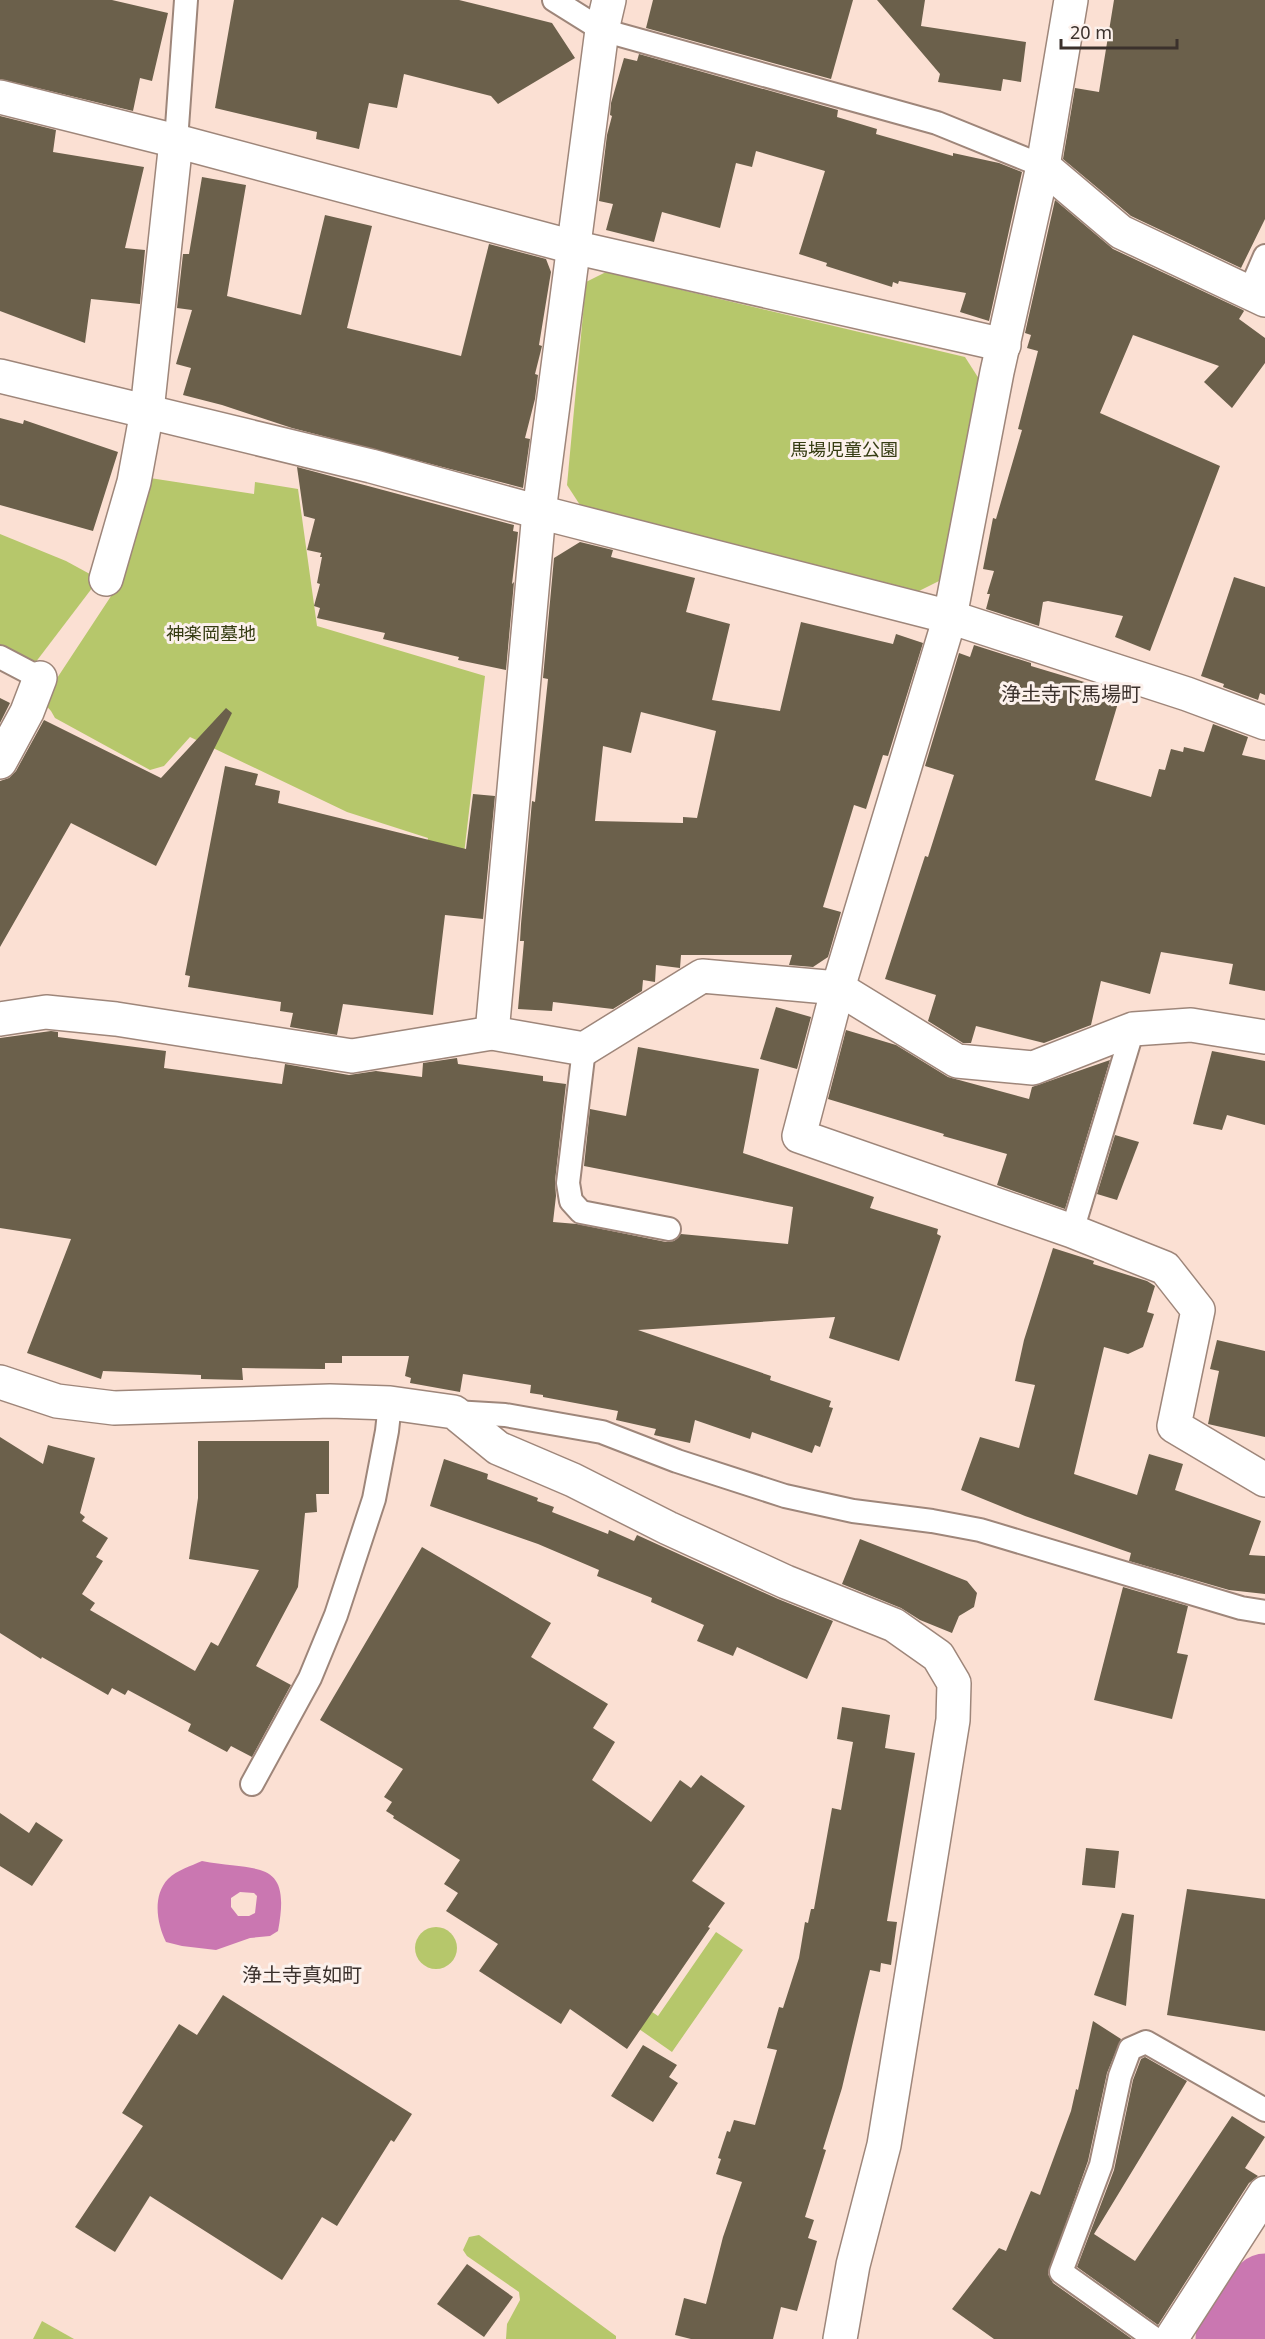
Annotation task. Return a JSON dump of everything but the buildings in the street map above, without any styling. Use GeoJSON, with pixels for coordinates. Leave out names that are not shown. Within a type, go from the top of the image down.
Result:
{"type":"FeatureCollection","features":[{"type":"Feature","properties":{"kind":"street"},"geometry":{"type":"LineString","coordinates":[[1071,0],[1043,166],[1004,345],[950,617],[838,988],[799,1136],[1072,1231],[1165,1268],[1198,1310],[1174,1426],[1265,1480]]}},
{"type":"Feature","properties":{"kind":"street"},"geometry":{"type":"LineString","coordinates":[[492,1033],[539,512],[606,15]]}},
{"type":"Feature","properties":{"kind":"street"},"geometry":{"type":"LineString","coordinates":[[0,97],[176,141],[573,247],[1004,345]]}},
{"type":"Feature","properties":{"kind":"street"},"geometry":{"type":"LineString","coordinates":[[106,579],[134,482],[147,411],[176,141]]}},
{"type":"Feature","properties":{"kind":"street"},"geometry":{"type":"LineString","coordinates":[[1043,166],[1121,232],[1257,296]]}},
{"type":"Feature","properties":{"kind":"street"},"geometry":{"type":"LineString","coordinates":[[0,376],[371,466],[539,512],[950,617],[1187,694],[1265,723]]}},
{"type":"Feature","properties":{"kind":"street"},"geometry":{"type":"LineString","coordinates":[[0,762],[27,712],[40,678]]}},
{"type":"Feature","properties":{"kind":"street"},"geometry":{"type":"LineString","coordinates":[[0,1019],[46,1011],[116,1019],[352,1056],[492,1033],[584,1049],[702,976],[838,988],[957,1061],[1033,1068],[1133,1029],[1191,1024],[1265,1037]]}},
{"type":"Feature","properties":{"kind":"street"},"geometry":{"type":"LineString","coordinates":[[0,1383],[57,1401],[114,1408],[318,1401],[390,1404],[454,1412],[498,1448],[573,1480],[668,1528],[786,1582],[894,1625],[938,1656],[954,1683],[953,1720],[884,2145],[853,2265],[840,2339]]}},
{"type":"Feature","properties":{"kind":"street"},"geometry":{"type":"LineString","coordinates":[[1171,2339],[1265,2193]]}},
{"type":"Feature","properties":{"kind":"lane"},"geometry":{"type":"LineString","coordinates":[[176,141],[186,0]]}},
{"type":"Feature","properties":{"kind":"lane"},"geometry":{"type":"LineString","coordinates":[[554,0],[937,123],[1043,166]]}},
{"type":"Feature","properties":{"kind":"lane"},"geometry":{"type":"LineString","coordinates":[[1257,296],[1265,256]]}},
{"type":"Feature","properties":{"kind":"lane"},"geometry":{"type":"LineString","coordinates":[[0,657],[40,678]]}},
{"type":"Feature","properties":{"kind":"lane"},"geometry":{"type":"LineString","coordinates":[[1072,1231],[1133,1029]]}},
{"type":"Feature","properties":{"kind":"lane"},"geometry":{"type":"LineString","coordinates":[[584,1049],[568,1183],[572,1201],[581,1212],[669,1229]]}},
{"type":"Feature","properties":{"kind":"lane"},"geometry":{"type":"LineString","coordinates":[[252,1784],[310,1678],[336,1615],[374,1499],[390,1404]]}},
{"type":"Feature","properties":{"kind":"lane"},"geometry":{"type":"LineString","coordinates":[[454,1412],[505,1415],[602,1432],[677,1461],[785,1496],[853,1511],[980,1530],[1230,1604],[1265,1612]]}},
{"type":"Feature","properties":{"kind":"lane"},"geometry":{"type":"LineString","coordinates":[[1155,2339],[1061,2272],[1101,2165],[1120,2076],[1130,2049],[1146,2042],[1265,2109]]}},
{"type":"Feature","properties":{"kind":"green space","name":"馬場児童公園"},"geometry":{"type":"Polygon","coordinates":[[[606,272],[965,357],[981,382],[943,579],[919,591],[580,505],[567,485],[586,282],[606,272]]]}},
{"type":"Feature","properties":{"kind":"green space","name":"神楽岡墓地"},"geometry":{"type":"Polygon","coordinates":[[[150,478],[254,494],[255,482],[298,489],[317,626],[485,676],[464,854],[426,848],[428,838],[347,812],[190,737],[164,766],[150,770],[55,718],[42,701],[117,587],[150,478]]]}},
{"type":"Feature","properties":{"kind":"green space"},"geometry":{"type":"Polygon","coordinates":[[[0,534],[66,561],[99,579],[32,667],[0,650],[0,534]]]}},
{"type":"Feature","properties":{"kind":"green space"},"geometry":{"type":"Polygon","coordinates":[[[436,1927],[444,1928],[451,1933],[456,1940],[456,1956],[451,1963],[444,1968],[436,1969],[428,1968],[421,1963],[416,1956],[415,1948],[416,1940],[421,1933],[428,1928],[436,1927]]]}},
{"type":"Feature","properties":{"kind":"green space"},"geometry":{"type":"Polygon","coordinates":[[[716,1932],[743,1950],[672,2052],[586,1992],[598,1975],[658,2016],[716,1932]]]}},
{"type":"Feature","properties":{"kind":"green space"},"geometry":{"type":"Polygon","coordinates":[[[479,2235],[616,2336],[616,2339],[506,2339],[507,2324],[520,2300],[519,2292],[467,2256],[463,2250],[469,2237],[479,2235]]]}},
{"type":"Feature","properties":{"kind":"green space"},"geometry":{"type":"Polygon","coordinates":[[[42,2321],[74,2339],[33,2339],[42,2321]]]}},
{"type":"Feature","properties":{"kind":"shaded area"},"geometry":{"type":"Polygon","coordinates":[[[202,1861],[254,1868],[266,1872],[275,1879],[280,1890],[281,1907],[278,1931],[270,1936],[250,1938],[216,1950],[166,1942],[158,1919],[158,1902],[163,1886],[172,1876],[202,1861]],[[240,1892],[231,1898],[231,1907],[238,1916],[249,1916],[255,1913],[257,1896],[254,1893],[240,1892]]]}},
{"type":"Feature","properties":{"kind":"waterway"},"geometry":{"type":"LineString","coordinates":[[1230,2339],[1265,2288]]}},
{"type":"Feature","properties":{"kind":"district","name":"浄土寺下馬場町"},"geometry":{"type":"Point","coordinates":[1071,694]}},
{"type":"Feature","properties":{"kind":"district","name":"浄土寺真如町"},"geometry":{"type":"Point","coordinates":[302,1975]}}]}
